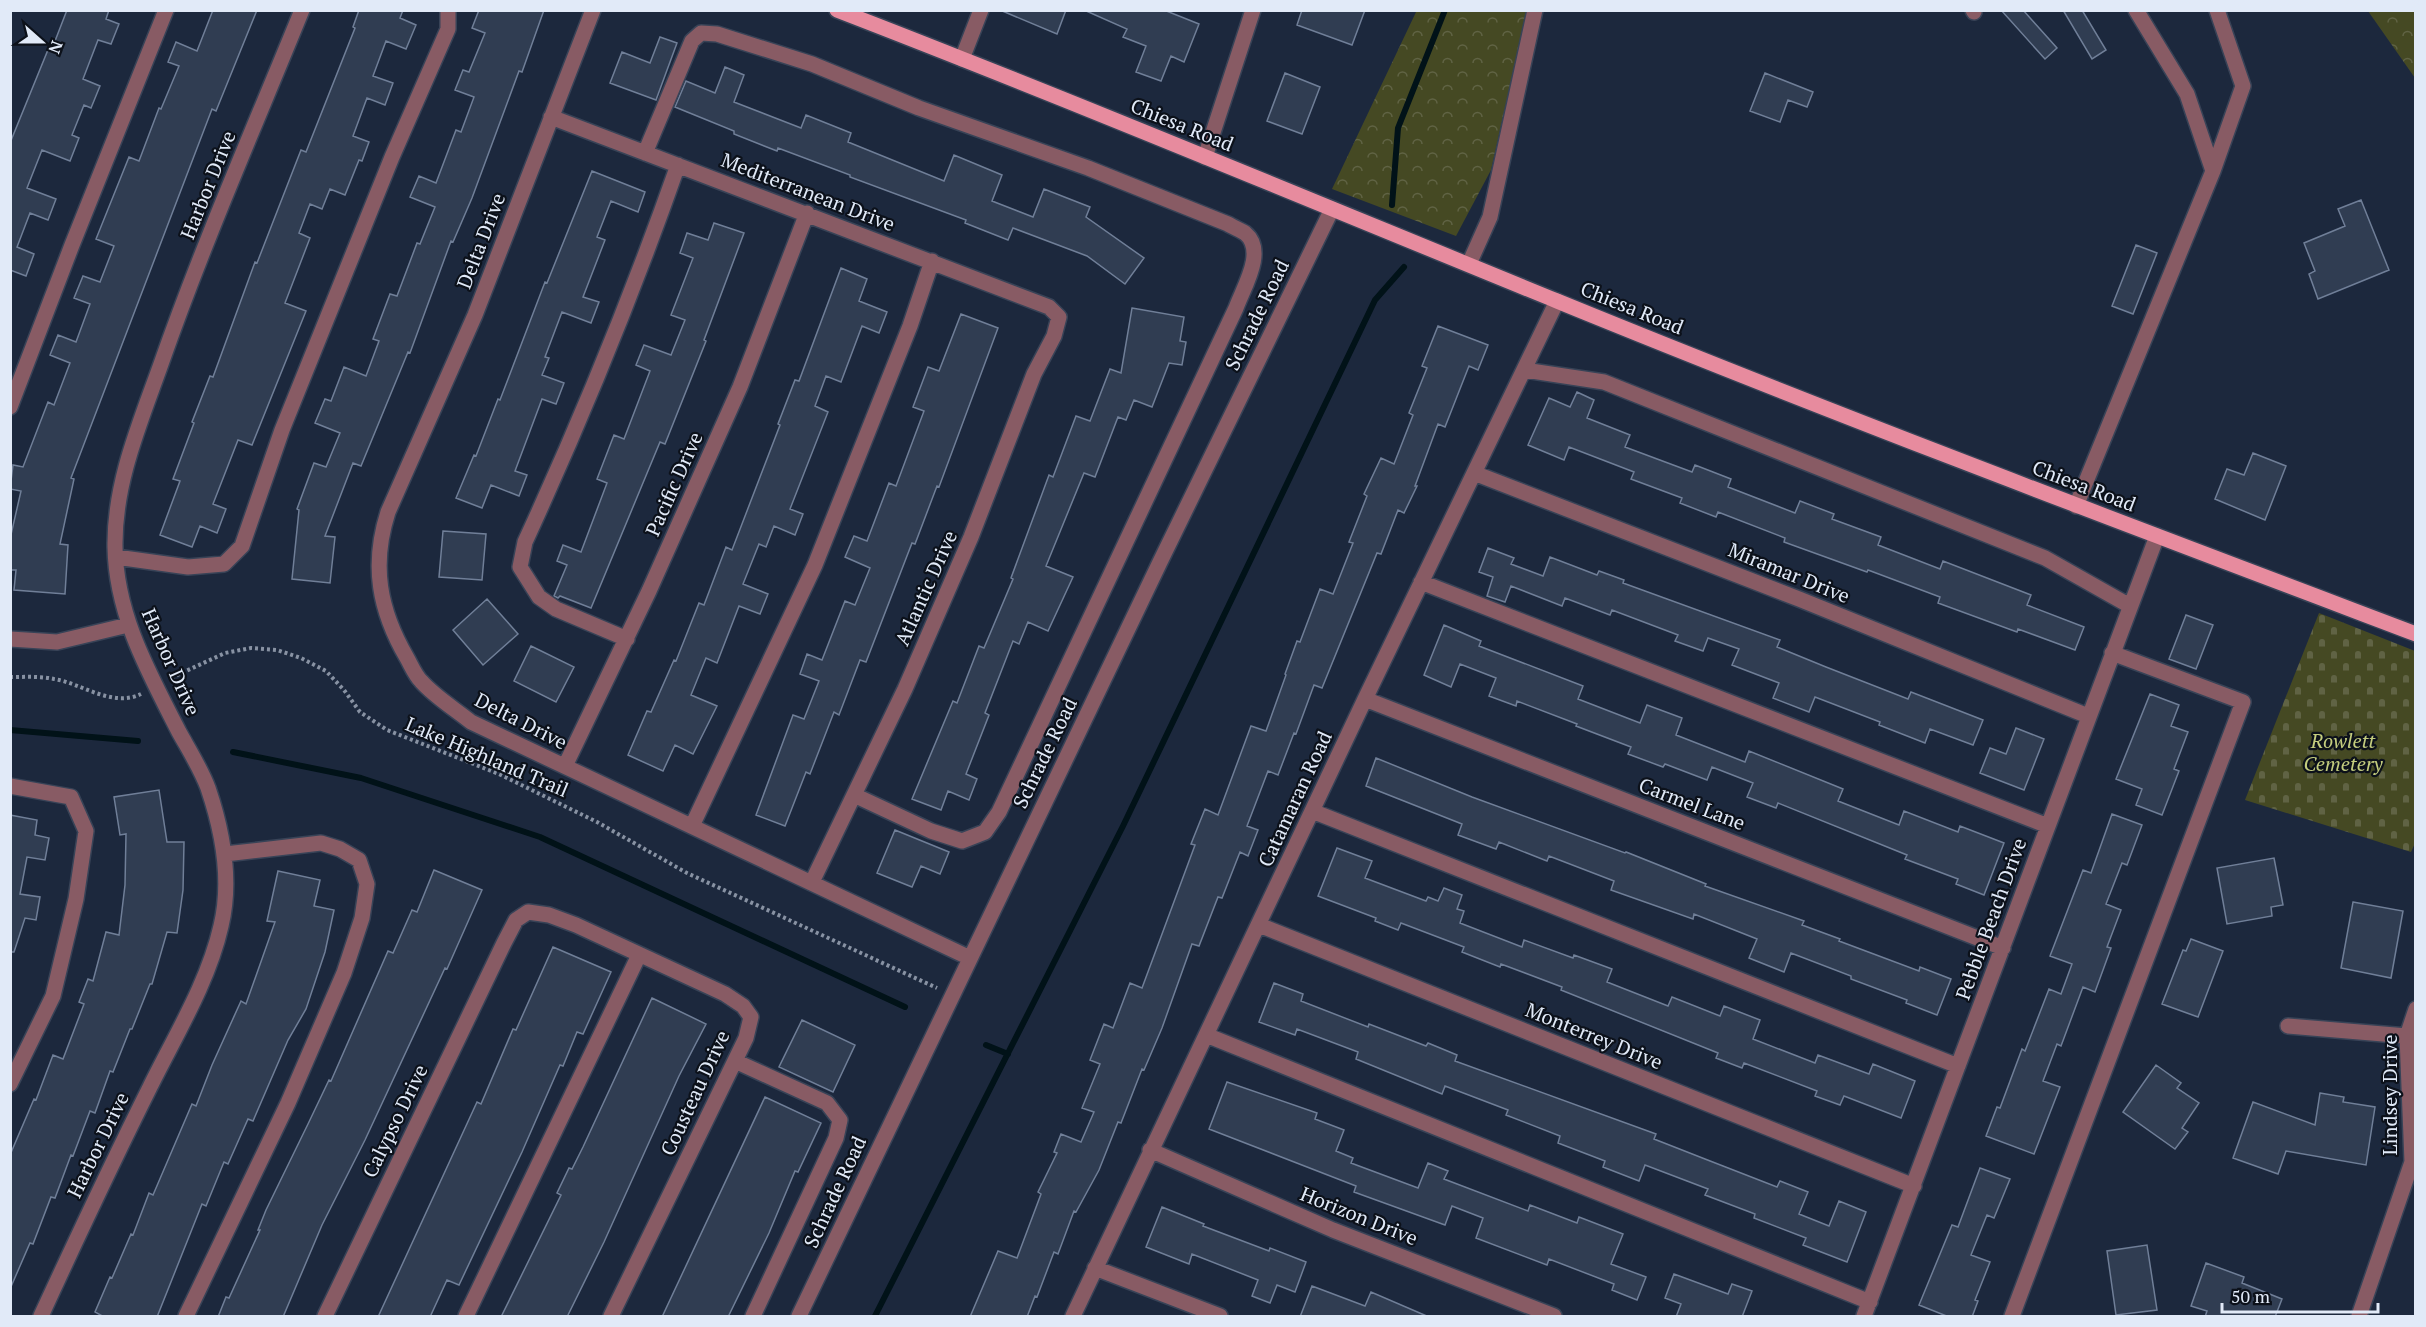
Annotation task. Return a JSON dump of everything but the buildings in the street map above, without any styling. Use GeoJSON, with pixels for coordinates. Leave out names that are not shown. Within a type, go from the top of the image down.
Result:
{"type":"FeatureCollection","features":[{"type":"Feature","properties":{"kind":"main road","name":"Chiesa Road"},"geometry":{"type":"LineString","coordinates":[[837,10],[1557,301],[2076,506],[2415,634]]}},
{"type":"Feature","properties":{"kind":"street"},"geometry":{"type":"LineString","coordinates":[[10,407],[76,233],[166,10]]}},
{"type":"Feature","properties":{"kind":"street","name":"Harbor Drive"},"geometry":{"type":"LineString","coordinates":[[41,1317],[209,963],[221,925],[226,886],[225,854],[207,784],[155,686],[129,626],[118,581],[116,557],[118,502],[131,447],[182,305],[302,10]]}},
{"type":"Feature","properties":{"kind":"street"},"geometry":{"type":"LineString","coordinates":[[116,557],[188,567],[224,564],[242,546],[282,430],[392,157],[448,29],[448,10]]}},
{"type":"Feature","properties":{"kind":"street","name":"Delta Drive"},"geometry":{"type":"LineString","coordinates":[[593,10],[475,315],[388,512],[380,537],[378,559],[382,599],[394,636],[420,681],[471,722],[970,958]]}},
{"type":"Feature","properties":{"kind":"street"},"geometry":{"type":"LineString","coordinates":[[962,59],[981,10]]}},
{"type":"Feature","properties":{"kind":"street"},"geometry":{"type":"LineString","coordinates":[[1205,157],[1254,10]]}},
{"type":"Feature","properties":{"kind":"street"},"geometry":{"type":"LineString","coordinates":[[1470,264],[1490,217],[1535,10]]}},
{"type":"Feature","properties":{"kind":"street"},"geometry":{"type":"LineString","coordinates":[[2136,10],[2187,94],[2213,171]]}},
{"type":"Feature","properties":{"kind":"street"},"geometry":{"type":"LineString","coordinates":[[2076,506],[2213,171],[2243,86],[2217,10]]}},
{"type":"Feature","properties":{"kind":"street"},"geometry":{"type":"LineString","coordinates":[[645,153],[692,41],[701,33],[717,33],[812,64],[919,108],[1088,168],[1228,224],[1246,234],[1253,246],[1254,260],[1236,308],[999,812],[986,832],[962,842],[931,831],[854,795]]}},
{"type":"Feature","properties":{"kind":"street","name":"Mediterranean Drive"},"geometry":{"type":"LineString","coordinates":[[551,117],[1049,307]]}},
{"type":"Feature","properties":{"kind":"street"},"geometry":{"type":"LineString","coordinates":[[627,639],[556,609],[539,597],[520,567],[525,542],[641,272],[678,165]]}},
{"type":"Feature","properties":{"kind":"street","name":"Schrade Road"},"geometry":{"type":"LineString","coordinates":[[799,1317],[1332,209]]}},
{"type":"Feature","properties":{"kind":"street","name":"Pacific Drive"},"geometry":{"type":"LineString","coordinates":[[565,766],[627,639],[740,387],[807,213]]}},
{"type":"Feature","properties":{"kind":"street"},"geometry":{"type":"LineString","coordinates":[[692,826],[815,565],[910,326],[932,261]]}},
{"type":"Feature","properties":{"kind":"street","name":"Catamaran Road"},"geometry":{"type":"LineString","coordinates":[[1073,1317],[1150,1150],[1557,301]]}},
{"type":"Feature","properties":{"kind":"street","name":"Atlantic Drive"},"geometry":{"type":"LineString","coordinates":[[812,882],[904,689],[971,537],[1034,374],[1054,336],[1059,317],[1049,307]]}},
{"type":"Feature","properties":{"kind":"street"},"geometry":{"type":"LineString","coordinates":[[1524,370],[1604,381],[2045,558],[2130,606]]}},
{"type":"Feature","properties":{"kind":"street","name":"Miramar Drive"},"geometry":{"type":"LineString","coordinates":[[1474,472],[1799,599],[2088,716]]}},
{"type":"Feature","properties":{"kind":"street","name":"Pebble Beach Drive"},"geometry":{"type":"LineString","coordinates":[[1867,1309],[2157,536]]}},
{"type":"Feature","properties":{"kind":"street"},"geometry":{"type":"LineString","coordinates":[[1421,582],[2048,825]]}},
{"type":"Feature","properties":{"kind":"street"},"geometry":{"type":"LineString","coordinates":[[10,639],[57,642],[129,626]]}},
{"type":"Feature","properties":{"kind":"street"},"geometry":{"type":"LineString","coordinates":[[2012,1317],[2243,702],[2112,653]]}},
{"type":"Feature","properties":{"kind":"street","name":"Carmel Lane"},"geometry":{"type":"LineString","coordinates":[[1365,699],[2003,948]]}},
{"type":"Feature","properties":{"kind":"street"},"geometry":{"type":"LineString","coordinates":[[10,786],[71,797],[86,831],[76,899],[53,996],[10,1084]]}},
{"type":"Feature","properties":{"kind":"street"},"geometry":{"type":"LineString","coordinates":[[1312,811],[1958,1066]]}},
{"type":"Feature","properties":{"kind":"street"},"geometry":{"type":"LineString","coordinates":[[186,1317],[288,1103],[344,973],[362,918],[367,884],[359,860],[340,849],[321,843],[225,854]]}},
{"type":"Feature","properties":{"kind":"street","name":"Cousteau Drive"},"geometry":{"type":"LineString","coordinates":[[504,943],[516,920],[528,912],[549,915],[576,925],[725,994],[743,1006],[751,1017],[746,1038],[611,1317]]}},
{"type":"Feature","properties":{"kind":"street","name":"Monterrey Drive"},"geometry":{"type":"LineString","coordinates":[[1258,926],[1914,1186]]}},
{"type":"Feature","properties":{"kind":"street","name":"Calypso Drive"},"geometry":{"type":"LineString","coordinates":[[325,1317],[504,943]]}},
{"type":"Feature","properties":{"kind":"street"},"geometry":{"type":"LineString","coordinates":[[466,1317],[639,955]]}},
{"type":"Feature","properties":{"kind":"street","name":"Lindsey Drive"},"geometry":{"type":"LineString","coordinates":[[2360,1317],[2412,1162],[2407,1036],[2415,1009]]}},
{"type":"Feature","properties":{"kind":"street"},"geometry":{"type":"LineString","coordinates":[[2288,1026],[2407,1036]]}},
{"type":"Feature","properties":{"kind":"street"},"geometry":{"type":"LineString","coordinates":[[1206,1035],[1867,1309]]}},
{"type":"Feature","properties":{"kind":"street"},"geometry":{"type":"LineString","coordinates":[[735,1061],[826,1103],[840,1120],[836,1138],[753,1317]]}},
{"type":"Feature","properties":{"kind":"street","name":"Horizon Drive"},"geometry":{"type":"LineString","coordinates":[[1150,1150],[1334,1230],[1554,1317]]}},
{"type":"Feature","properties":{"kind":"street"},"geometry":{"type":"LineString","coordinates":[[1095,1268],[1220,1317]]}},
{"type":"Feature","properties":{"kind":"path","name":"Lake Highland Trail"},"geometry":{"type":"LineString","coordinates":[[10,677],[53,678],[83,686],[100,695],[119,699],[137,696],[225,653],[251,648],[277,650],[301,658],[326,671],[360,712],[387,730],[500,774],[597,822],[687,873],[952,996]]}},
{"type":"Feature","properties":{"kind":"green space"},"geometry":{"type":"Polygon","coordinates":[[[1417,10],[1527,11],[1491,170],[1456,236],[1332,189],[1417,10]]]}},
{"type":"Feature","properties":{"kind":"green space"},"geometry":{"type":"Polygon","coordinates":[[[2368,11],[2415,11],[2415,78],[2368,11]]]}},
{"type":"Feature","properties":{"kind":"green space","name":"Rowlett Cemetery"},"geometry":{"type":"Polygon","coordinates":[[[2319,613],[2415,651],[2416,841],[2411,852],[2245,800],[2319,613]]]}},
{"type":"Feature","properties":{"kind":"waterway"},"geometry":{"type":"LineString","coordinates":[[1392,205],[1398,128],[1445,10]]}},
{"type":"Feature","properties":{"kind":"waterway"},"geometry":{"type":"LineString","coordinates":[[875,1316],[1123,826],[1375,300],[1404,267]]}},
{"type":"Feature","properties":{"kind":"waterway"},"geometry":{"type":"LineString","coordinates":[[10,730],[138,741]]}},
{"type":"Feature","properties":{"kind":"waterway"},"geometry":{"type":"LineString","coordinates":[[233,752],[361,778],[540,837],[905,1007]]}},
{"type":"Feature","properties":{"kind":"waterway"},"geometry":{"type":"LineString","coordinates":[[986,1045],[1008,1054]]}}]}
